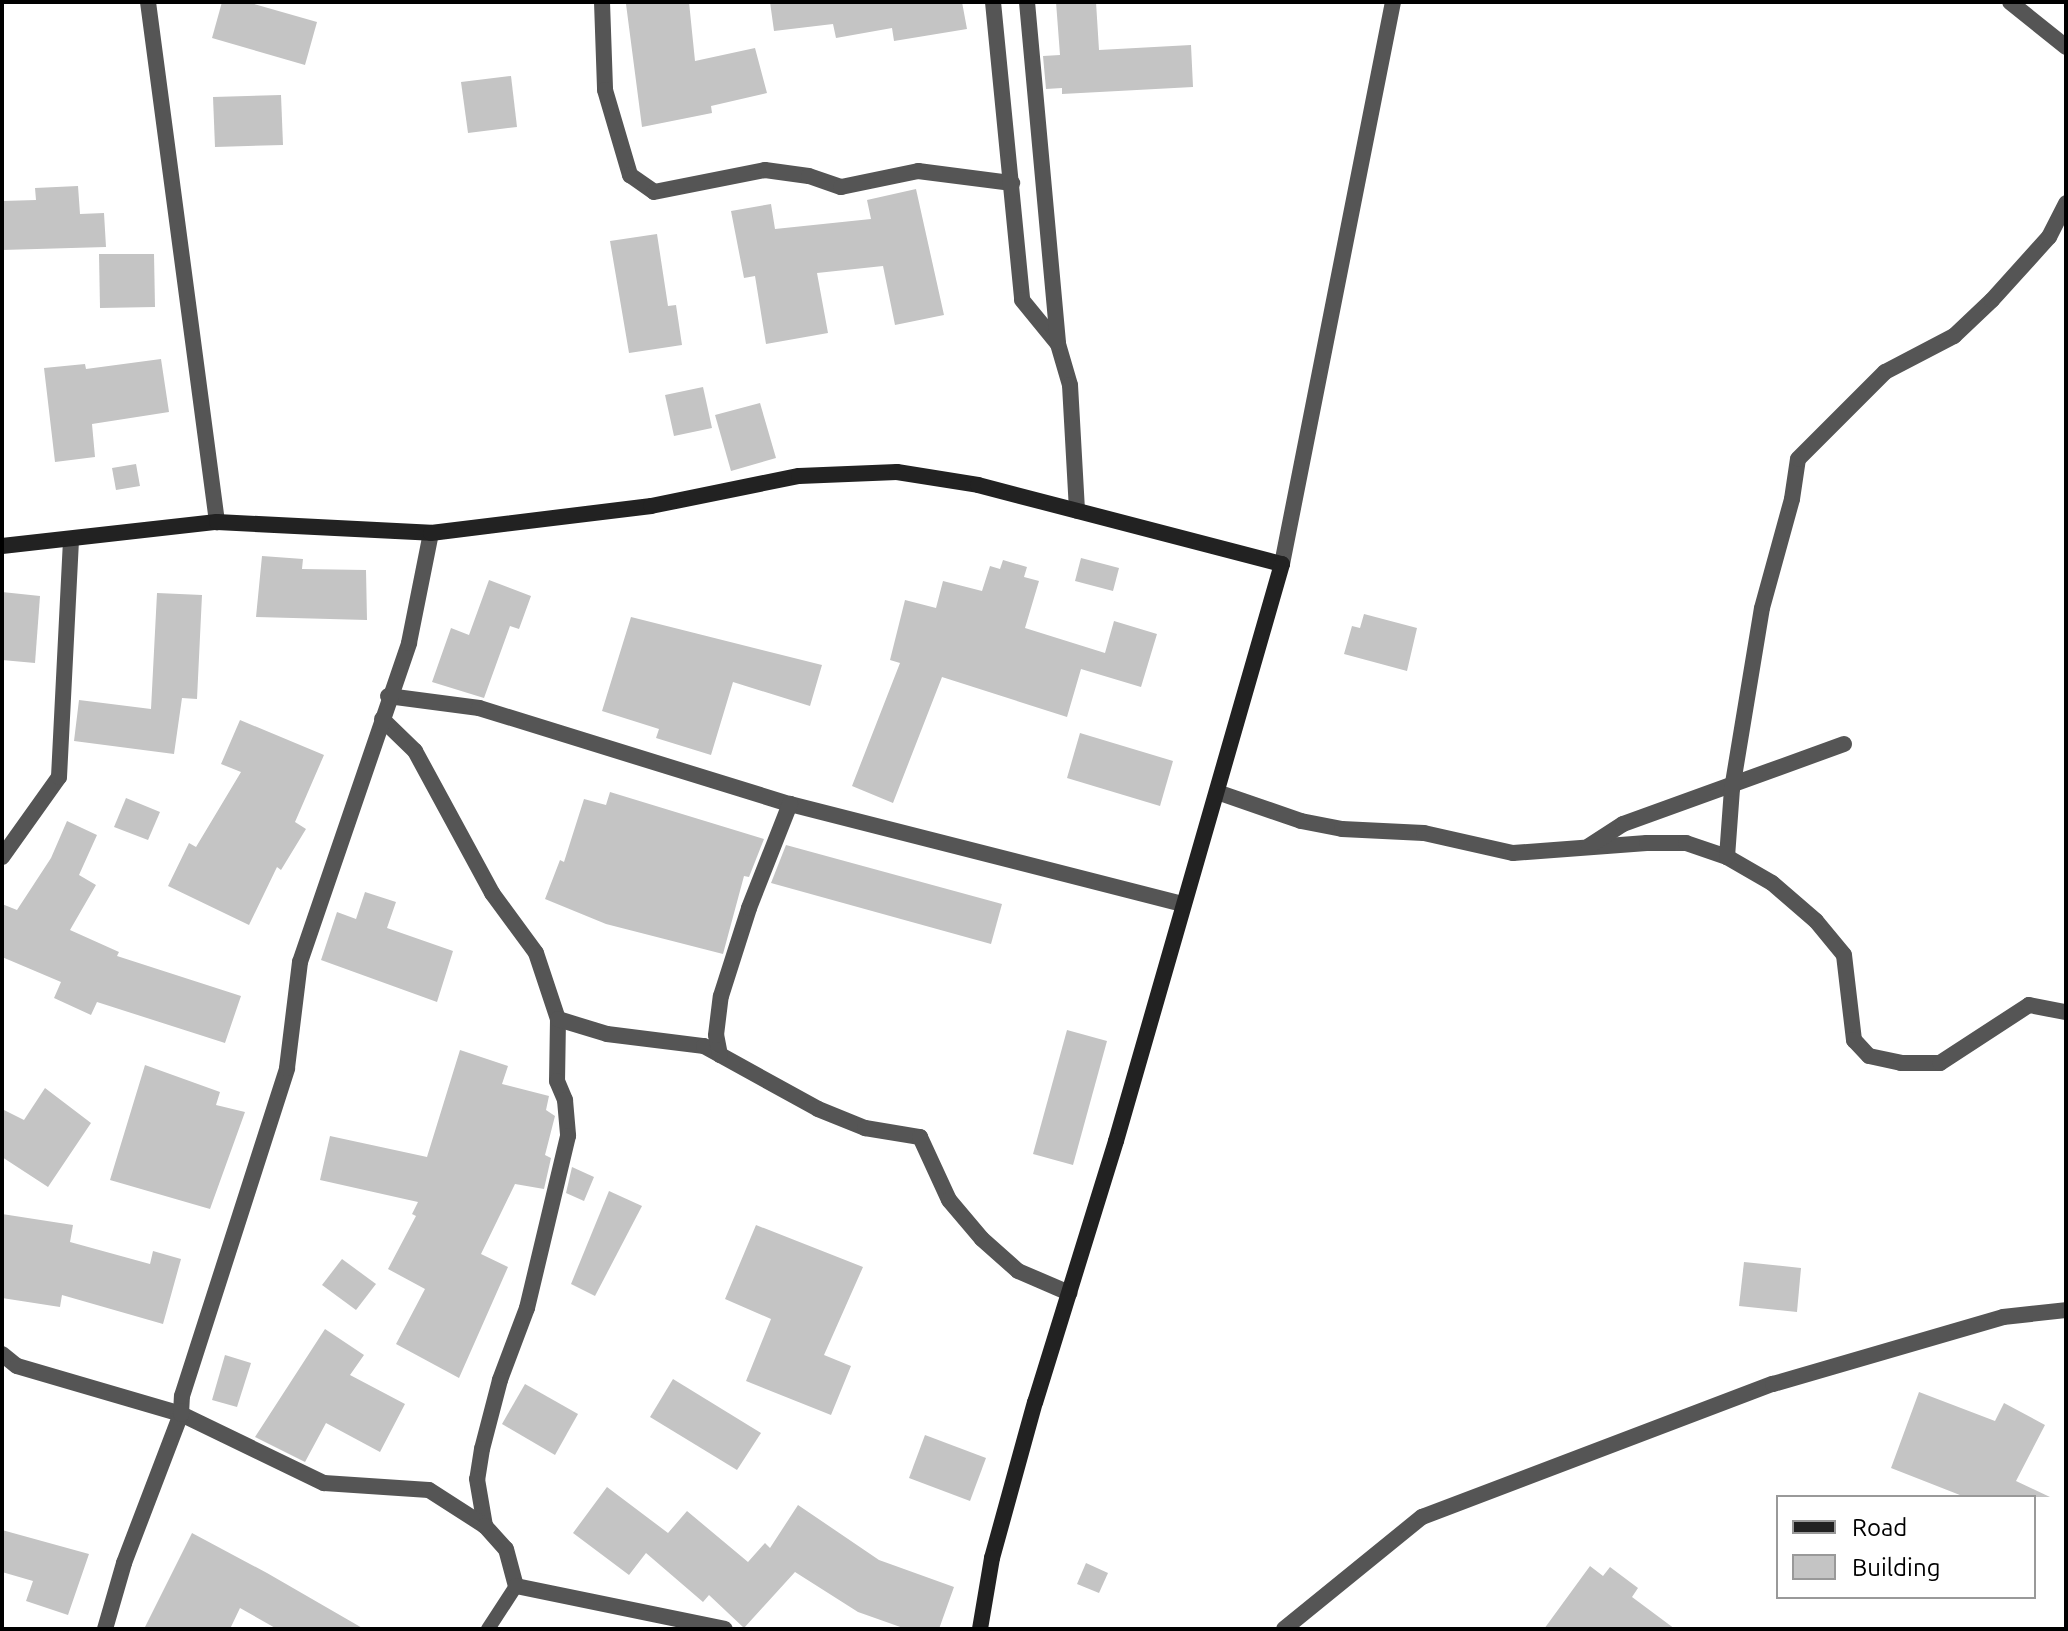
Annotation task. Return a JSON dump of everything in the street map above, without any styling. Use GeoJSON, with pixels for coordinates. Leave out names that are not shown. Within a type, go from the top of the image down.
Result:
{"type":"FeatureCollection","features":[{"type":"Feature","properties":{"kind":"street"},"geometry":{"type":"LineString","coordinates":[[148,2],[217,522]]}},
{"type":"Feature","properties":{"kind":"street"},"geometry":{"type":"LineString","coordinates":[[602,2],[605,90],[630,175],[654,192],[765,170],[809,176],[841,187],[918,171],[1012,183]]}},
{"type":"Feature","properties":{"kind":"street"},"geometry":{"type":"LineString","coordinates":[[993,2],[1022,300],[1058,344]]}},
{"type":"Feature","properties":{"kind":"street"},"geometry":{"type":"LineString","coordinates":[[1027,2],[1058,344],[1070,385],[1077,511]]}},
{"type":"Feature","properties":{"kind":"street"},"geometry":{"type":"LineString","coordinates":[[980,1629],[992,1558],[1282,564],[1393,2]]}},
{"type":"Feature","properties":{"kind":"street"},"geometry":{"type":"LineString","coordinates":[[2010,2],[2066,47]]}},
{"type":"Feature","properties":{"kind":"street"},"geometry":{"type":"LineString","coordinates":[[1727,857],[1732,789],[1762,608],[1792,499],[1798,459],[1885,372],[1954,336],[1992,300],[2049,237],[2066,203]]}},
{"type":"Feature","properties":{"kind":"street"},"geometry":{"type":"LineString","coordinates":[[2,546],[71,542],[217,522],[431,533],[651,506],[799,476],[897,472],[978,485],[1282,564]]}},
{"type":"Feature","properties":{"kind":"street"},"geometry":{"type":"LineString","coordinates":[[105,1629],[124,1563],[181,1414],[205,1321],[287,1068],[300,962],[388,696],[409,643],[431,533]]}},
{"type":"Feature","properties":{"kind":"street"},"geometry":{"type":"LineString","coordinates":[[2,857],[59,777],[71,542]]}},
{"type":"Feature","properties":{"kind":"street"},"geometry":{"type":"LineString","coordinates":[[388,696],[479,708],[790,804],[1183,904]]}},
{"type":"Feature","properties":{"kind":"street"},"geometry":{"type":"LineString","coordinates":[[382,719],[415,751],[492,893],[536,953],[558,1019],[557,1081],[565,1100],[568,1136],[527,1308],[500,1380],[482,1449],[477,1479],[485,1526]]}},
{"type":"Feature","properties":{"kind":"street"},"geometry":{"type":"LineString","coordinates":[[1584,849],[1623,824],[1699,795],[1732,789],[1844,744]]}},
{"type":"Feature","properties":{"kind":"street"},"geometry":{"type":"LineString","coordinates":[[1217,792],[1272,814],[1342,829],[1424,833],[1513,853],[1686,843],[1727,857],[1772,883],[1816,921],[1844,955],[1854,1040],[1869,1056],[1901,1063],[1940,1063],[2029,1005],[2066,1012]]}},
{"type":"Feature","properties":{"kind":"street"},"geometry":{"type":"LineString","coordinates":[[720,1055],[716,1035],[721,996],[749,908],[790,804]]}},
{"type":"Feature","properties":{"kind":"street"},"geometry":{"type":"LineString","coordinates":[[558,1019],[607,1034],[704,1046],[853,1123],[920,1137],[949,1200],[982,1239],[1018,1271],[1069,1293]]}},
{"type":"Feature","properties":{"kind":"street"},"geometry":{"type":"LineString","coordinates":[[1284,1629],[1422,1517],[1773,1384],[2003,1317],[2066,1310]]}},
{"type":"Feature","properties":{"kind":"street"},"geometry":{"type":"LineString","coordinates":[[2,1354],[17,1366],[181,1414],[324,1483],[429,1490],[485,1526],[506,1549],[516,1586],[697,1626],[725,1629]]}},
{"type":"Feature","properties":{"kind":"lane"},"geometry":{"type":"LineString","coordinates":[[488,1629],[516,1586]]}},
{"type":"Feature","properties":{"kind":"building"},"geometry":{"type":"Polygon","coordinates":[[[222,2],[247,2],[317,22],[305,65],[212,38],[222,2]]]}},
{"type":"Feature","properties":{"kind":"building"},"geometry":{"type":"Polygon","coordinates":[[[689,2],[695,61],[755,48],[767,93],[711,106],[712,113],[642,127],[626,4],[689,2]]]}},
{"type":"Feature","properties":{"kind":"building"},"geometry":{"type":"Polygon","coordinates":[[[770,2],[962,2],[967,29],[894,41],[892,28],[836,38],[833,24],[774,31],[770,2]]]}},
{"type":"Feature","properties":{"kind":"building"},"geometry":{"type":"Polygon","coordinates":[[[1056,2],[1096,2],[1099,50],[1191,45],[1193,87],[1062,94],[1062,88],[1046,89],[1043,56],[1060,55],[1056,2]]]}},
{"type":"Feature","properties":{"kind":"building"},"geometry":{"type":"Polygon","coordinates":[[[511,76],[517,127],[468,133],[461,82],[511,76]]]}},
{"type":"Feature","properties":{"kind":"building"},"geometry":{"type":"Polygon","coordinates":[[[281,95],[283,145],[215,147],[213,97],[281,95]]]}},
{"type":"Feature","properties":{"kind":"building"},"geometry":{"type":"Polygon","coordinates":[[[78,186],[80,214],[104,213],[106,247],[2,250],[2,201],[36,200],[35,188],[78,186]]]}},
{"type":"Feature","properties":{"kind":"building"},"geometry":{"type":"Polygon","coordinates":[[[916,189],[944,315],[895,325],[883,266],[817,273],[828,333],[766,344],[755,276],[744,278],[731,211],[771,204],[775,229],[871,219],[867,200],[916,189]]]}},
{"type":"Feature","properties":{"kind":"building"},"geometry":{"type":"Polygon","coordinates":[[[657,234],[668,306],[676,305],[682,345],[629,353],[610,241],[657,234]]]}},
{"type":"Feature","properties":{"kind":"building"},"geometry":{"type":"Polygon","coordinates":[[[99,254],[154,254],[155,307],[100,308],[99,254]]]}},
{"type":"Feature","properties":{"kind":"building"},"geometry":{"type":"Polygon","coordinates":[[[161,359],[169,412],[92,424],[95,457],[55,462],[44,368],[85,364],[86,369],[161,359]]]}},
{"type":"Feature","properties":{"kind":"building"},"geometry":{"type":"Polygon","coordinates":[[[703,387],[712,428],[674,436],[665,395],[703,387]]]}},
{"type":"Feature","properties":{"kind":"building"},"geometry":{"type":"Polygon","coordinates":[[[760,403],[776,458],[731,471],[715,415],[760,403]]]}},
{"type":"Feature","properties":{"kind":"building"},"geometry":{"type":"Polygon","coordinates":[[[136,464],[140,486],[116,490],[112,468],[136,464]]]}},
{"type":"Feature","properties":{"kind":"building"},"geometry":{"type":"Polygon","coordinates":[[[262,556],[303,559],[302,569],[366,570],[367,620],[256,617],[262,556]]]}},
{"type":"Feature","properties":{"kind":"building"},"geometry":{"type":"Polygon","coordinates":[[[1081,558],[1119,568],[1113,591],[1075,581],[1081,558]]]}},
{"type":"Feature","properties":{"kind":"building"},"geometry":{"type":"Polygon","coordinates":[[[1003,560],[1027,567],[1024,577],[1039,581],[1025,628],[1105,653],[1114,621],[1157,634],[1141,687],[1081,669],[1067,717],[942,677],[893,803],[852,786],[900,663],[890,660],[905,600],[936,608],[943,581],[982,591],[990,566],[1000,569],[1003,560]]]}},
{"type":"Feature","properties":{"kind":"building"},"geometry":{"type":"Polygon","coordinates":[[[489,580],[531,596],[519,629],[510,626],[484,698],[432,682],[451,628],[469,635],[489,580]]]}},
{"type":"Feature","properties":{"kind":"building"},"geometry":{"type":"Polygon","coordinates":[[[2,592],[40,596],[35,663],[2,660],[2,592]]]}},
{"type":"Feature","properties":{"kind":"building"},"geometry":{"type":"Polygon","coordinates":[[[157,593],[202,595],[197,699],[182,698],[174,754],[74,741],[79,700],[151,709],[157,593]]]}},
{"type":"Feature","properties":{"kind":"building"},"geometry":{"type":"Polygon","coordinates":[[[1364,614],[1417,628],[1407,671],[1344,654],[1352,626],[1360,628],[1364,614]]]}},
{"type":"Feature","properties":{"kind":"building"},"geometry":{"type":"Polygon","coordinates":[[[631,617],[822,665],[810,706],[733,682],[711,755],[656,738],[659,729],[602,711],[631,617]]]}},
{"type":"Feature","properties":{"kind":"building"},"geometry":{"type":"Polygon","coordinates":[[[240,720],[324,755],[295,822],[306,829],[281,870],[277,867],[249,925],[168,886],[189,843],[196,847],[241,772],[221,764],[240,720]]]}},
{"type":"Feature","properties":{"kind":"building"},"geometry":{"type":"Polygon","coordinates":[[[1080,733],[1173,761],[1160,806],[1067,778],[1080,733]]]}},
{"type":"Feature","properties":{"kind":"building"},"geometry":{"type":"Polygon","coordinates":[[[610,792],[764,839],[749,877],[744,876],[723,954],[606,924],[545,899],[560,860],[564,862],[584,799],[606,805],[610,792]]]}},
{"type":"Feature","properties":{"kind":"building"},"geometry":{"type":"Polygon","coordinates":[[[126,798],[160,812],[148,840],[114,827],[126,798]]]}},
{"type":"Feature","properties":{"kind":"building"},"geometry":{"type":"Polygon","coordinates":[[[67,821],[97,835],[79,875],[96,885],[70,930],[119,952],[117,956],[241,996],[225,1043],[97,1002],[91,1015],[54,998],[61,982],[2,957],[2,904],[17,910],[51,858],[67,821]]]}},
{"type":"Feature","properties":{"kind":"building"},"geometry":{"type":"Polygon","coordinates":[[[786,845],[1002,904],[991,944],[771,883],[786,845]]]}},
{"type":"Feature","properties":{"kind":"building"},"geometry":{"type":"Polygon","coordinates":[[[365,892],[396,902],[387,928],[453,951],[437,1002],[321,960],[337,912],[356,919],[365,892]]]}},
{"type":"Feature","properties":{"kind":"building"},"geometry":{"type":"Polygon","coordinates":[[[1067,1030],[1107,1041],[1073,1165],[1033,1154],[1067,1030]]]}},
{"type":"Feature","properties":{"kind":"building"},"geometry":{"type":"Polygon","coordinates":[[[460,1050],[508,1066],[502,1084],[549,1096],[546,1110],[555,1116],[545,1155],[551,1158],[544,1189],[515,1184],[481,1254],[508,1267],[459,1378],[396,1344],[425,1289],[388,1269],[416,1216],[412,1214],[418,1202],[320,1180],[330,1136],[427,1157],[460,1050]]]}},
{"type":"Feature","properties":{"kind":"building"},"geometry":{"type":"Polygon","coordinates":[[[145,1065],[220,1092],[216,1105],[245,1112],[210,1209],[110,1180],[145,1065]]]}},
{"type":"Feature","properties":{"kind":"building"},"geometry":{"type":"Polygon","coordinates":[[[45,1088],[91,1123],[48,1187],[2,1157],[2,1109],[24,1120],[45,1088]]]}},
{"type":"Feature","properties":{"kind":"building"},"geometry":{"type":"Polygon","coordinates":[[[572,1167],[594,1177],[584,1201],[566,1193],[572,1167]]]}},
{"type":"Feature","properties":{"kind":"building"},"geometry":{"type":"Polygon","coordinates":[[[609,1191],[642,1206],[595,1296],[571,1284],[609,1191]]]}},
{"type":"Feature","properties":{"kind":"building"},"geometry":{"type":"Polygon","coordinates":[[[2,1214],[73,1225],[70,1242],[150,1264],[153,1251],[181,1259],[163,1324],[62,1295],[60,1307],[2,1298],[2,1214]]]}},
{"type":"Feature","properties":{"kind":"building"},"geometry":{"type":"Polygon","coordinates":[[[756,1225],[863,1267],[824,1355],[851,1366],[831,1415],[746,1381],[771,1319],[725,1299],[756,1225]]]}},
{"type":"Feature","properties":{"kind":"building"},"geometry":{"type":"Polygon","coordinates":[[[342,1259],[376,1284],[356,1310],[322,1285],[342,1259]]]}},
{"type":"Feature","properties":{"kind":"building"},"geometry":{"type":"Polygon","coordinates":[[[1744,1262],[1801,1268],[1797,1312],[1739,1306],[1744,1262]]]}},
{"type":"Feature","properties":{"kind":"building"},"geometry":{"type":"Polygon","coordinates":[[[325,1329],[364,1355],[350,1375],[405,1404],[380,1452],[326,1423],[305,1462],[255,1437],[325,1329]]]}},
{"type":"Feature","properties":{"kind":"building"},"geometry":{"type":"Polygon","coordinates":[[[225,1355],[251,1363],[237,1407],[212,1400],[225,1355]]]}},
{"type":"Feature","properties":{"kind":"building"},"geometry":{"type":"Polygon","coordinates":[[[673,1379],[761,1433],[737,1470],[650,1417],[673,1379]]]}},
{"type":"Feature","properties":{"kind":"building"},"geometry":{"type":"Polygon","coordinates":[[[525,1384],[578,1414],[555,1455],[502,1424],[525,1384]]]}},
{"type":"Feature","properties":{"kind":"building"},"geometry":{"type":"Polygon","coordinates":[[[1919,1392],[1995,1421],[2004,1403],[2045,1425],[2016,1481],[2050,1497],[1960,1495],[1891,1468],[1919,1392]]]}},
{"type":"Feature","properties":{"kind":"building"},"geometry":{"type":"Polygon","coordinates":[[[925,1435],[986,1458],[970,1501],[909,1478],[925,1435]]]}},
{"type":"Feature","properties":{"kind":"building"},"geometry":{"type":"Polygon","coordinates":[[[607,1487],[668,1533],[687,1511],[748,1562],[765,1543],[770,1548],[798,1505],[879,1560],[954,1587],[939,1629],[906,1629],[858,1612],[795,1572],[744,1628],[709,1595],[703,1602],[646,1553],[629,1575],[573,1533],[607,1487]]]}},
{"type":"Feature","properties":{"kind":"building"},"geometry":{"type":"Polygon","coordinates":[[[2,1530],[89,1554],[68,1615],[26,1601],[33,1581],[2,1572],[2,1530]]]}},
{"type":"Feature","properties":{"kind":"building"},"geometry":{"type":"Polygon","coordinates":[[[192,1533],[364,1629],[277,1629],[240,1608],[230,1629],[144,1629],[192,1533]]]}},
{"type":"Feature","properties":{"kind":"building"},"geometry":{"type":"Polygon","coordinates":[[[1086,1563],[1108,1573],[1099,1593],[1077,1584],[1086,1563]]]}},
{"type":"Feature","properties":{"kind":"building"},"geometry":{"type":"Polygon","coordinates":[[[1590,1566],[1603,1576],[1610,1567],[1638,1588],[1632,1597],[1675,1629],[1544,1629],[1590,1566]]]}}]}
